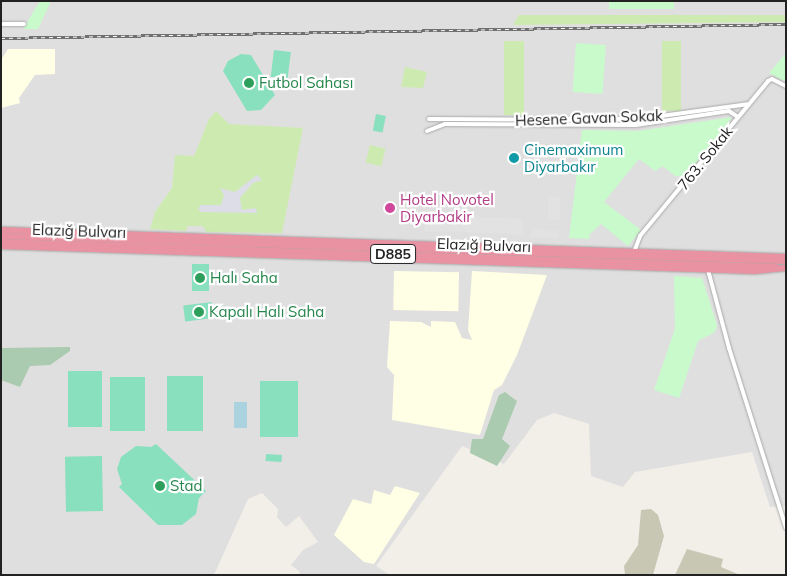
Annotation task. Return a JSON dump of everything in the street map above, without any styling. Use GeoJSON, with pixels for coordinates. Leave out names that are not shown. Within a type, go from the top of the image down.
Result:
{"type":"FeatureCollection","features":[{"type":"Feature","properties":{"kind":"highway"},"geometry":{"type":"LineString","coordinates":[[1,230],[784,258]]}},
{"type":"Feature","properties":{"kind":"highway","name":"Elazığ Bulvarı"},"geometry":{"type":"LineString","coordinates":[[1,236],[784,258]]}},
{"type":"Feature","properties":{"kind":"highway","name":"Elazığ Bulvarı"},"geometry":{"type":"LineString","coordinates":[[1,242],[786,267]]}},
{"type":"Feature","properties":{"kind":"highway"},"geometry":{"type":"LineString","coordinates":[[12,242],[36,248]]}},
{"type":"Feature","properties":{"kind":"highway"},"geometry":{"type":"LineString","coordinates":[[1,246],[708,270],[755,271],[786,267]]}},
{"type":"Feature","properties":{"kind":"street"},"geometry":{"type":"LineString","coordinates":[[1,24],[24,24]]}},
{"type":"Feature","properties":{"kind":"street","name":"763. Sokak"},"geometry":{"type":"LineString","coordinates":[[634,252],[640,236],[768,81],[772,79],[786,86]]}},
{"type":"Feature","properties":{"kind":"street","name":"Hesene Gavan Sokak"},"geometry":{"type":"LineString","coordinates":[[429,119],[613,120],[748,104]]}},
{"type":"Feature","properties":{"kind":"street"},"geometry":{"type":"LineString","coordinates":[[427,131],[445,124],[636,125],[729,111],[738,117]]}},
{"type":"Feature","properties":{"kind":"street"},"geometry":{"type":"LineString","coordinates":[[708,270],[729,348],[786,528]]}},
{"type":"Feature","properties":{"kind":"shaded area"},"geometry":{"type":"Polygon","coordinates":[[[1,1],[786,1],[786,506],[770,507],[752,452],[635,472],[623,487],[591,476],[589,424],[554,413],[537,420],[504,464],[462,446],[376,566],[390,575],[299,575],[300,572],[291,565],[303,550],[318,542],[299,516],[286,527],[277,517],[278,509],[262,493],[248,499],[214,575],[1,575],[1,1]]]}},
{"type":"Feature","properties":{"kind":"shaded area"},"geometry":{"type":"Polygon","coordinates":[[[8,49],[55,49],[55,74],[35,75],[19,98],[20,103],[1,108],[1,60],[8,49]]]}},
{"type":"Feature","properties":{"kind":"shaded area"},"geometry":{"type":"Polygon","coordinates":[[[257,175],[262,180],[253,183],[240,198],[242,210],[256,208],[257,213],[201,212],[198,209],[201,205],[221,205],[224,195],[220,188],[235,192],[257,175]]]}},
{"type":"Feature","properties":{"kind":"shaded area"},"geometry":{"type":"Polygon","coordinates":[[[548,197],[560,197],[560,220],[548,220],[548,197]]]}},
{"type":"Feature","properties":{"kind":"shaded area"},"geometry":{"type":"Polygon","coordinates":[[[425,215],[523,218],[522,234],[424,231],[425,215]]]}},
{"type":"Feature","properties":{"kind":"shaded area"},"geometry":{"type":"Polygon","coordinates":[[[531,229],[559,231],[558,238],[530,237],[531,229]]]}},
{"type":"Feature","properties":{"kind":"shaded area"},"geometry":{"type":"Polygon","coordinates":[[[394,271],[459,272],[458,311],[393,310],[394,271]]]}},
{"type":"Feature","properties":{"kind":"shaded area"},"geometry":{"type":"Polygon","coordinates":[[[472,271],[547,275],[517,355],[502,385],[494,390],[480,435],[392,420],[394,375],[387,367],[390,321],[421,322],[431,327],[431,321],[455,322],[462,338],[472,340],[468,330],[472,271]]]}},
{"type":"Feature","properties":{"kind":"shaded area"},"geometry":{"type":"Polygon","coordinates":[[[70,347],[70,351],[50,365],[30,366],[20,387],[1,380],[1,348],[70,347]]]}},
{"type":"Feature","properties":{"kind":"shaded area"},"geometry":{"type":"Polygon","coordinates":[[[505,392],[517,401],[502,439],[510,446],[497,466],[470,453],[472,439],[483,439],[499,395],[505,392]]]}},
{"type":"Feature","properties":{"kind":"shaded area"},"geometry":{"type":"Polygon","coordinates":[[[395,486],[420,493],[374,564],[364,562],[334,535],[353,499],[371,504],[374,490],[390,495],[395,486]]]}},
{"type":"Feature","properties":{"kind":"shaded area"},"geometry":{"type":"Polygon","coordinates":[[[651,509],[658,515],[664,536],[653,575],[625,574],[624,566],[638,545],[641,510],[651,509]]]}},
{"type":"Feature","properties":{"kind":"shaded area"},"geometry":{"type":"Polygon","coordinates":[[[687,549],[723,559],[721,567],[740,575],[675,575],[687,549]]]}},
{"type":"Feature","properties":{"kind":"green space"},"geometry":{"type":"Polygon","coordinates":[[[40,1],[51,1],[38,29],[23,29],[40,1]]]}},
{"type":"Feature","properties":{"kind":"green space"},"geometry":{"type":"Polygon","coordinates":[[[609,1],[674,1],[674,9],[609,9],[609,1]]]}},
{"type":"Feature","properties":{"kind":"green space"},"geometry":{"type":"Polygon","coordinates":[[[519,15],[786,15],[786,22],[513,25],[519,15]]]}},
{"type":"Feature","properties":{"kind":"green space"},"geometry":{"type":"Polygon","coordinates":[[[504,41],[524,41],[524,115],[504,115],[504,41]]]}},
{"type":"Feature","properties":{"kind":"green space"},"geometry":{"type":"Polygon","coordinates":[[[662,41],[681,41],[681,111],[662,111],[662,41]]]}},
{"type":"Feature","properties":{"kind":"green space"},"geometry":{"type":"Polygon","coordinates":[[[576,43],[606,45],[603,94],[573,92],[576,43]]]}},
{"type":"Feature","properties":{"kind":"green space"},"geometry":{"type":"Polygon","coordinates":[[[274,50],[291,52],[288,79],[271,77],[274,50]]]}},
{"type":"Feature","properties":{"kind":"green space"},"geometry":{"type":"Polygon","coordinates":[[[786,53],[786,82],[769,73],[786,53]]]}},
{"type":"Feature","properties":{"kind":"green space","name":"Futbol Sahası"},"geometry":{"type":"Polygon","coordinates":[[[241,54],[251,55],[275,95],[261,110],[247,111],[223,71],[228,61],[241,54]]]}},
{"type":"Feature","properties":{"kind":"green space"},"geometry":{"type":"Polygon","coordinates":[[[405,67],[427,72],[423,88],[401,87],[405,67]]]}},
{"type":"Feature","properties":{"kind":"green space"},"geometry":{"type":"Polygon","coordinates":[[[216,111],[229,124],[303,128],[282,233],[206,232],[203,226],[188,226],[186,231],[150,229],[155,212],[172,188],[175,155],[194,156],[209,119],[216,111]]]}},
{"type":"Feature","properties":{"kind":"green space"},"geometry":{"type":"Polygon","coordinates":[[[376,114],[386,116],[383,133],[373,131],[376,114]]]}},
{"type":"Feature","properties":{"kind":"green space"},"geometry":{"type":"Polygon","coordinates":[[[732,117],[685,177],[675,176],[663,166],[655,171],[639,159],[604,202],[641,230],[628,246],[601,224],[590,234],[589,239],[569,238],[582,130],[638,131],[732,117]]]}},
{"type":"Feature","properties":{"kind":"green space"},"geometry":{"type":"Polygon","coordinates":[[[370,145],[386,149],[381,166],[366,162],[370,145]]]}},
{"type":"Feature","properties":{"kind":"green space","name":"Halı Saha"},"geometry":{"type":"Polygon","coordinates":[[[192,264],[209,264],[209,291],[192,291],[192,264]]]}},
{"type":"Feature","properties":{"kind":"green space"},"geometry":{"type":"Polygon","coordinates":[[[674,276],[702,278],[717,325],[715,332],[698,341],[679,398],[654,390],[675,329],[674,276]]]}},
{"type":"Feature","properties":{"kind":"green space","name":"Kapalı Halı Saha"},"geometry":{"type":"Polygon","coordinates":[[[212,302],[214,318],[185,321],[183,306],[212,302]]]}},
{"type":"Feature","properties":{"kind":"green space"},"geometry":{"type":"Polygon","coordinates":[[[68,371],[102,371],[102,427],[68,427],[68,371]]]}},
{"type":"Feature","properties":{"kind":"green space"},"geometry":{"type":"Polygon","coordinates":[[[167,376],[203,376],[203,431],[167,431],[167,376]]]}},
{"type":"Feature","properties":{"kind":"green space"},"geometry":{"type":"Polygon","coordinates":[[[110,377],[145,377],[145,431],[110,431],[110,377]]]}},
{"type":"Feature","properties":{"kind":"green space"},"geometry":{"type":"Polygon","coordinates":[[[260,381],[298,381],[298,437],[260,437],[260,381]]]}},
{"type":"Feature","properties":{"kind":"green space","name":"Stad"},"geometry":{"type":"Polygon","coordinates":[[[156,444],[206,491],[199,498],[196,514],[182,525],[158,525],[119,487],[122,484],[117,469],[121,457],[136,446],[151,447],[156,444]]]}},
{"type":"Feature","properties":{"kind":"green space"},"geometry":{"type":"Polygon","coordinates":[[[266,454],[282,455],[281,462],[266,461],[266,454]]]}},
{"type":"Feature","properties":{"kind":"green space"},"geometry":{"type":"Polygon","coordinates":[[[102,456],[103,511],[66,512],[65,457],[102,456]]]}},
{"type":"Feature","properties":{"kind":"water"},"geometry":{"type":"Polygon","coordinates":[[[234,402],[247,402],[247,428],[234,428],[234,402]]]}},
{"type":"Feature","properties":{"kind":"railway"},"geometry":{"type":"LineString","coordinates":[[1,38],[786,24]]}},
{"type":"Feature","properties":{"kind":"place","name":"Futbol Sahası"},"geometry":{"type":"Point","coordinates":[249,83]}},
{"type":"Feature","properties":{"kind":"place","name":"Cinemaximum Diyarbakır"},"geometry":{"type":"Point","coordinates":[514,158]}},
{"type":"Feature","properties":{"kind":"place","name":"Hotel Novotel Diyarbakir"},"geometry":{"type":"Point","coordinates":[390,208]}},
{"type":"Feature","properties":{"kind":"place","name":"Halı Saha"},"geometry":{"type":"Point","coordinates":[200,278]}},
{"type":"Feature","properties":{"kind":"place","name":"Kapalı Halı Saha"},"geometry":{"type":"Point","coordinates":[199,312]}},
{"type":"Feature","properties":{"kind":"place","name":"Stad"},"geometry":{"type":"Point","coordinates":[160,486]}}]}
